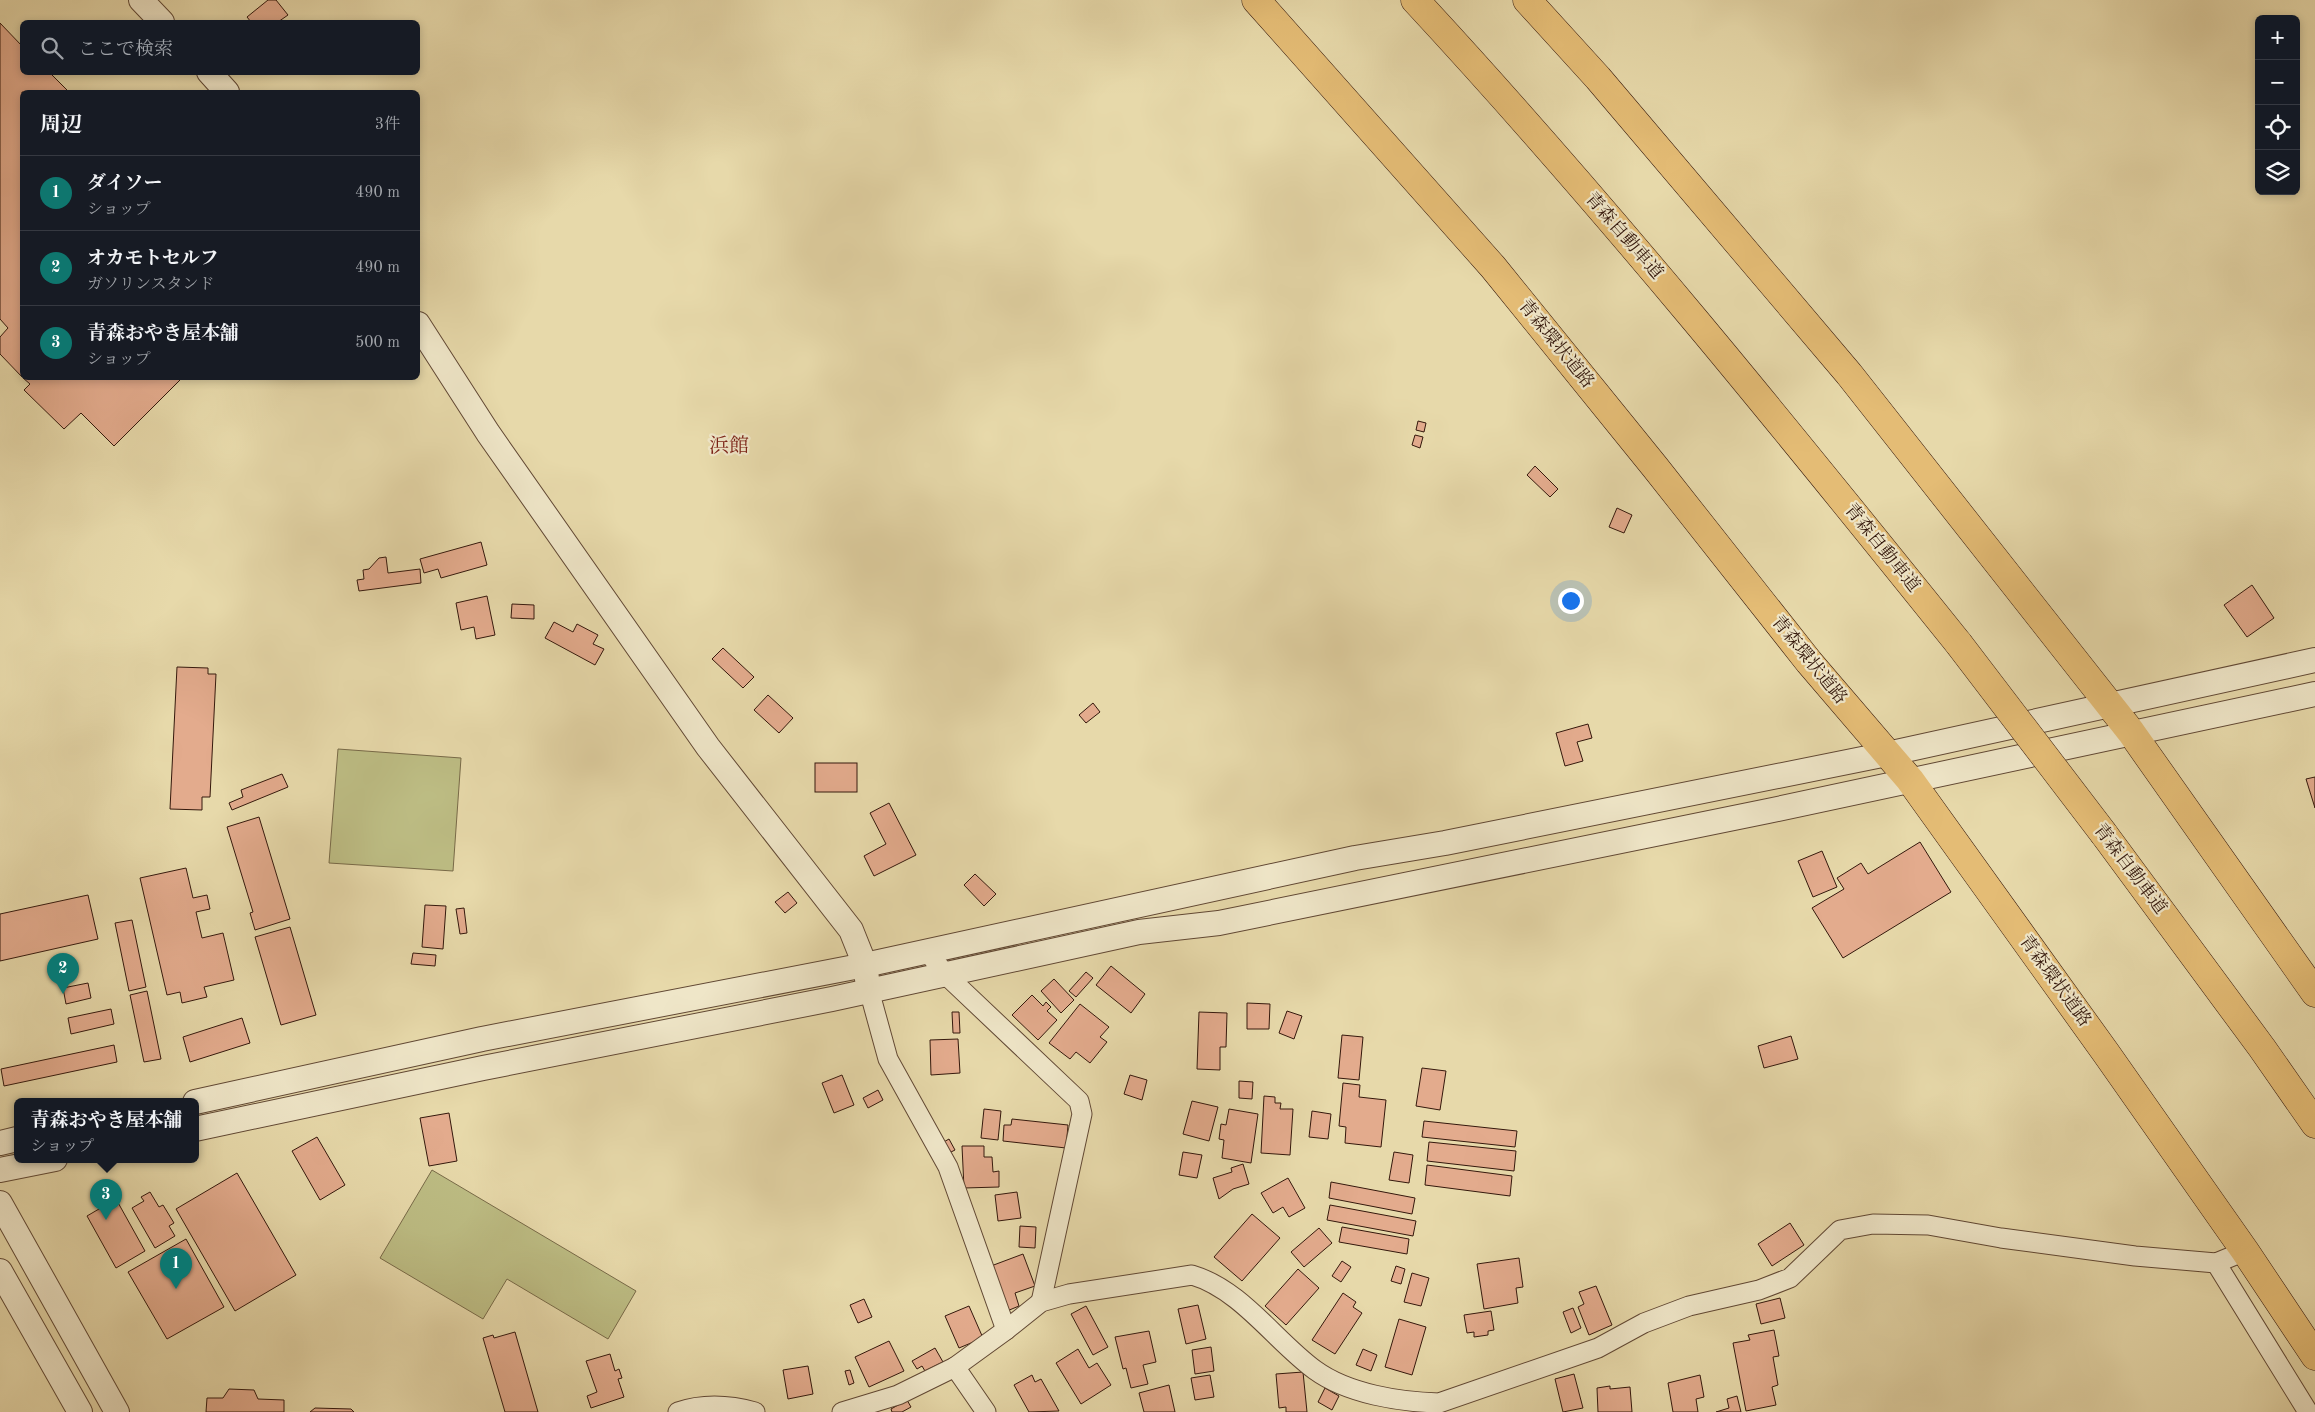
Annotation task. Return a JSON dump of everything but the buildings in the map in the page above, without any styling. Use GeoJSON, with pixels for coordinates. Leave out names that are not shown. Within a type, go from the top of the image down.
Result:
{"type":"FeatureCollection","features":[{"type":"Feature","properties":{"kind":"highway","name":"青森環状道路"},"geometry":{"type":"LineString","coordinates":[[1256,0],[1493,267],[1655,467],[1809,662],[1910,780],[2246,1251],[2315,1356]]}},
{"type":"Feature","properties":{"kind":"highway","name":"青森自動車道"},"geometry":{"type":"LineString","coordinates":[[1415,0],[1680,301],[1786,428],[1959,644],[2104,834],[2262,1048],[2315,1124]]}},
{"type":"Feature","properties":{"kind":"highway"},"geometry":{"type":"LineString","coordinates":[[1527,0],[1604,85],[1824,344],[2131,732],[2315,993]]}},
{"type":"Feature","properties":{"kind":"street"},"geometry":{"type":"LineString","coordinates":[[141,0],[160,20]]}},
{"type":"Feature","properties":{"kind":"street"},"geometry":{"type":"LineString","coordinates":[[211,75],[225,90]]}},
{"type":"Feature","properties":{"kind":"street"},"geometry":{"type":"LineString","coordinates":[[420,327],[488,433],[708,747],[851,930],[865,964],[869,990],[888,1059],[948,1167],[1006,1330]]}},
{"type":"Feature","properties":{"kind":"street"},"geometry":{"type":"LineString","coordinates":[[199,1101],[482,1038],[865,964],[1355,858],[1464,839],[1887,754],[2315,660]]}},
{"type":"Feature","properties":{"kind":"street"},"geometry":{"type":"LineString","coordinates":[[199,1128],[946,974],[1139,932],[1238,920],[2315,694]]}},
{"type":"Feature","properties":{"kind":"street"},"geometry":{"type":"LineString","coordinates":[[927,951],[946,974],[1079,1101],[1082,1114],[1041,1302]]}},
{"type":"Feature","properties":{"kind":"street"},"geometry":{"type":"LineString","coordinates":[[0,1143],[14,1140]]}},
{"type":"Feature","properties":{"kind":"street"},"geometry":{"type":"LineString","coordinates":[[0,1170],[35,1163]]}},
{"type":"Feature","properties":{"kind":"street"},"geometry":{"type":"LineString","coordinates":[[0,1203],[117,1412]]}},
{"type":"Feature","properties":{"kind":"street"},"geometry":{"type":"LineString","coordinates":[[842,1412],[898,1395],[956,1367],[1041,1302],[1069,1294],[1192,1275],[1204,1279],[1240,1303],[1316,1371],[1348,1386],[1379,1396],[1412,1402],[1440,1403],[1598,1348],[1644,1323],[1689,1306],[1759,1290],[1790,1278],[1840,1230],[1874,1224],[1928,1225],[2001,1238],[2135,1256],[2216,1263],[2246,1251]]}},
{"type":"Feature","properties":{"kind":"street"},"geometry":{"type":"LineString","coordinates":[[2216,1263],[2308,1412]]}},
{"type":"Feature","properties":{"kind":"street"},"geometry":{"type":"LineString","coordinates":[[0,1271],[80,1412]]}},
{"type":"Feature","properties":{"kind":"street"},"geometry":{"type":"LineString","coordinates":[[956,1367],[986,1412]]}},
{"type":"Feature","properties":{"kind":"street"},"geometry":{"type":"LineString","coordinates":[[678,1412],[687,1409],[730,1405],[755,1412]]}},
{"type":"Feature","properties":{"kind":"green space"},"geometry":{"type":"Polygon","coordinates":[[[338,749],[461,758],[453,871],[329,863],[338,749]]]}},
{"type":"Feature","properties":{"kind":"green space"},"geometry":{"type":"Polygon","coordinates":[[[432,1170],[636,1291],[608,1339],[507,1279],[483,1319],[380,1258],[432,1170]]]}},
{"type":"Feature","properties":{"kind":"place","name":"オカモトセルフ"},"geometry":{"type":"Point","coordinates":[63,994]}},
{"type":"Feature","properties":{"kind":"place","name":"青森おやき屋本舗"},"geometry":{"type":"Point","coordinates":[106,1220]}},
{"type":"Feature","properties":{"kind":"place","name":"ダイソー"},"geometry":{"type":"Point","coordinates":[176,1289]}},
{"type":"Feature","properties":{"kind":"district","name":"浜館"},"geometry":{"type":"Point","coordinates":[729,447]}}]}
